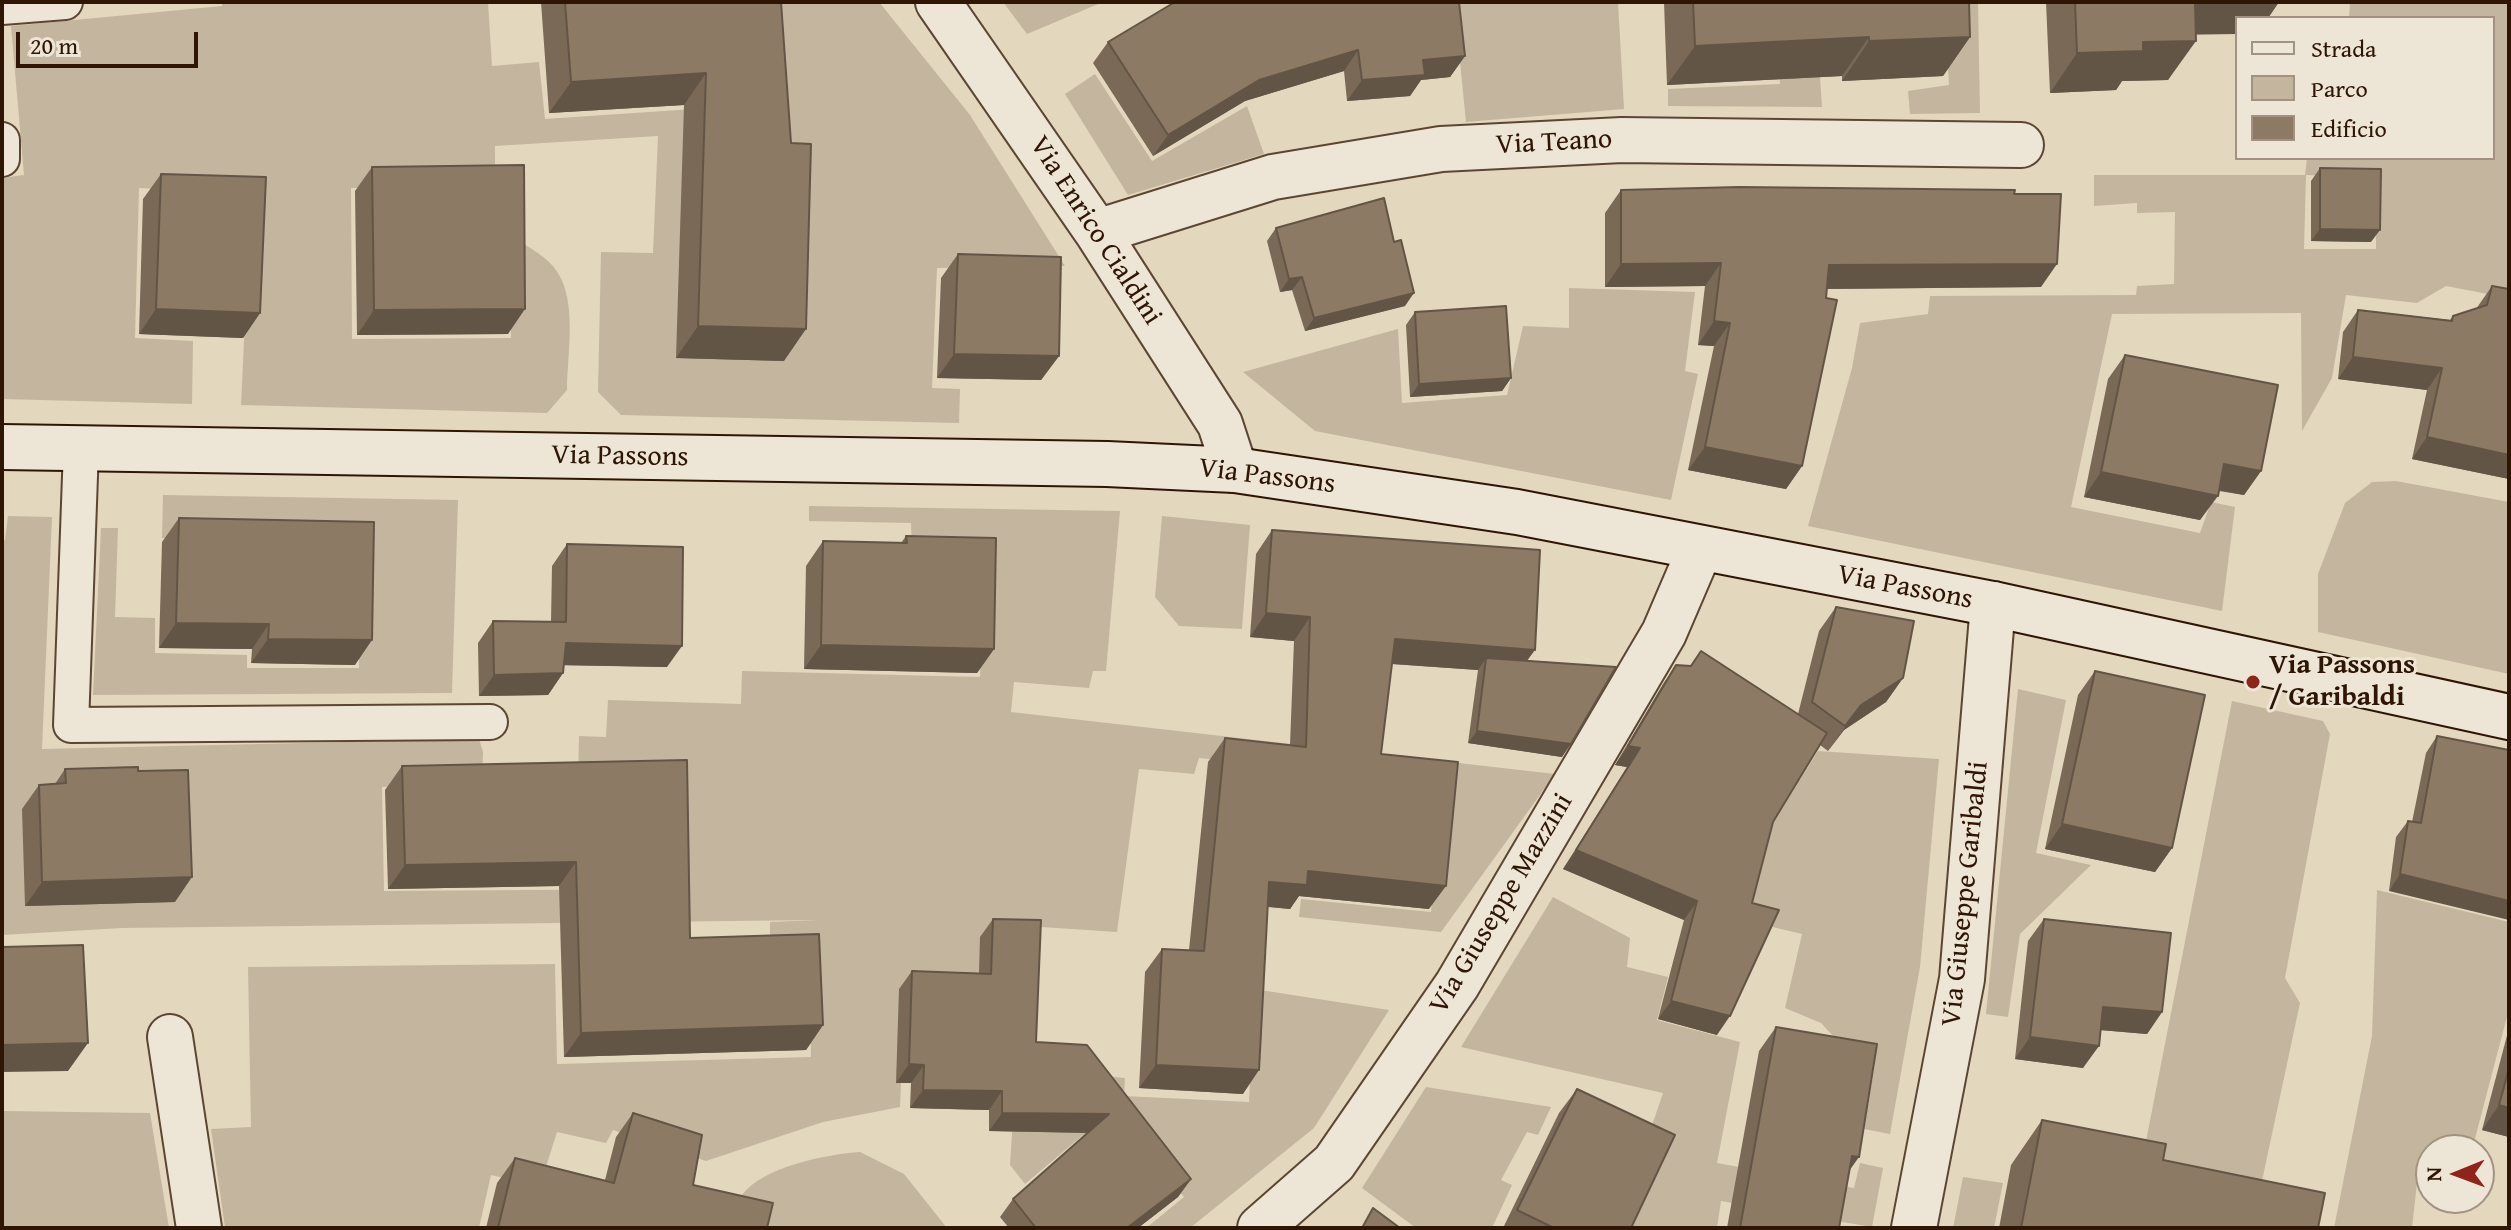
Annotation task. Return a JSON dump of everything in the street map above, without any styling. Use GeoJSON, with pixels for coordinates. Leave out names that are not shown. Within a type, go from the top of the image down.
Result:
{"type":"FeatureCollection","features":[{"type":"Feature","properties":{"kind":"street","name":"Via Enrico Cialdini"},"geometry":{"type":"LineString","coordinates":[[938,2],[1097,232],[1220,424],[1235,470]]}},
{"type":"Feature","properties":{"kind":"street","name":"Via Teano"},"geometry":{"type":"LineString","coordinates":[[1097,232],[1273,177],[1441,149],[1622,140],[2021,145]]}},
{"type":"Feature","properties":{"kind":"street","name":"Via Passons"},"geometry":{"type":"LineString","coordinates":[[2,447],[1107,464],[1235,470],[1517,512],[1993,604],[2509,717]]}},
{"type":"Feature","properties":{"kind":"street","name":"Via Giuseppe Mazzini"},"geometry":{"type":"LineString","coordinates":[[1260,1228],[1334,1163],[1457,985],[1664,633],[1700,549]]}},
{"type":"Feature","properties":{"kind":"street","name":"Via Giuseppe Garibaldi"},"geometry":{"type":"LineString","coordinates":[[1914,1228],[1962,979],[1993,604]]}},
{"type":"Feature","properties":{"kind":"street"},"geometry":{"type":"LineString","coordinates":[[170,1037],[199,1228]]}},
{"type":"Feature","properties":{"kind":"lane"},"geometry":{"type":"LineString","coordinates":[[2,7],[65,2]]}},
{"type":"Feature","properties":{"kind":"lane"},"geometry":{"type":"LineString","coordinates":[[2,140],[2,159]]}},
{"type":"Feature","properties":{"kind":"lane"},"geometry":{"type":"LineString","coordinates":[[81,448],[71,725],[490,722]]}},
{"type":"Feature","properties":{"kind":"green space"},"geometry":{"type":"Polygon","coordinates":[[[222,2],[488,2],[492,66],[539,62],[545,119],[767,104],[761,2],[879,2],[970,115],[1065,266],[937,268],[932,388],[960,389],[959,423],[621,415],[598,392],[601,252],[653,253],[658,136],[495,146],[495,186],[351,188],[352,339],[511,338],[511,237],[553,266],[566,293],[570,326],[567,390],[547,413],[241,405],[251,193],[139,188],[135,338],[193,341],[192,404],[2,399],[2,178],[24,175],[11,26],[222,6],[222,2]]]}},
{"type":"Feature","properties":{"kind":"green space"},"geometry":{"type":"Polygon","coordinates":[[[1003,2],[1103,2],[1027,34],[1003,2]]]}},
{"type":"Feature","properties":{"kind":"green space"},"geometry":{"type":"Polygon","coordinates":[[[1454,2],[1618,2],[1624,109],[1466,122],[1454,2]]]}},
{"type":"Feature","properties":{"kind":"green space"},"geometry":{"type":"Polygon","coordinates":[[[1776,2],[1815,2],[1822,107],[1668,106],[1668,89],[1780,84],[1776,2]]]}},
{"type":"Feature","properties":{"kind":"green space"},"geometry":{"type":"Polygon","coordinates":[[[1945,2],[1978,2],[1980,113],[1910,114],[1908,91],[1949,85],[1945,2]]]}},
{"type":"Feature","properties":{"kind":"green space"},"geometry":{"type":"Polygon","coordinates":[[[2350,2],[2509,2],[2509,298],[2446,286],[2417,303],[2346,295],[2332,378],[2302,431],[2301,313],[2112,314],[2071,507],[2200,533],[2211,502],[2235,507],[2222,611],[1808,526],[1852,368],[1860,323],[1928,314],[1930,296],[2136,295],[2137,286],[2174,284],[2175,212],[2137,213],[2137,203],[2094,206],[2094,175],[2305,175],[2307,160],[2495,160],[2495,16],[2349,16],[2350,2]],[[2306,175],[2304,249],[2376,249],[2376,178],[2306,175]]]}},
{"type":"Feature","properties":{"kind":"green space"},"geometry":{"type":"Polygon","coordinates":[[[1095,74],[1152,161],[1247,106],[1264,154],[1128,195],[1065,94],[1095,74]]]}},
{"type":"Feature","properties":{"kind":"green space"},"geometry":{"type":"Polygon","coordinates":[[[1569,288],[1695,292],[1685,371],[1698,374],[1671,500],[1315,431],[1243,372],[1398,329],[1402,403],[1507,395],[1523,326],[1569,328],[1569,288]]]}},
{"type":"Feature","properties":{"kind":"green space"},"geometry":{"type":"Polygon","coordinates":[[[2396,481],[2509,502],[2509,674],[2318,632],[2318,574],[2345,503],[2372,482],[2396,481]]]}},
{"type":"Feature","properties":{"kind":"green space"},"geometry":{"type":"Polygon","coordinates":[[[163,495],[458,500],[452,693],[93,695],[101,528],[118,528],[115,617],[155,618],[155,653],[247,655],[247,668],[359,668],[360,543],[162,538],[163,495]]]}},
{"type":"Feature","properties":{"kind":"green space"},"geometry":{"type":"Polygon","coordinates":[[[809,506],[1120,511],[1106,671],[1093,671],[1089,688],[1014,682],[1011,712],[1555,774],[1441,932],[1299,917],[1301,899],[1431,912],[1444,783],[1199,758],[1194,774],[1139,769],[1117,932],[1026,926],[1019,1045],[905,986],[900,1107],[823,1122],[706,1161],[613,1130],[606,1143],[557,1132],[540,1186],[491,1175],[479,1228],[225,1228],[211,1129],[251,1127],[248,967],[555,964],[557,1064],[811,1057],[809,950],[770,953],[770,922],[819,920],[122,928],[2,935],[2,541],[5,540],[8,516],[52,517],[42,749],[479,739],[483,752],[482,784],[382,787],[384,891],[675,889],[578,782],[579,736],[606,737],[608,700],[741,704],[742,671],[980,677],[983,556],[912,553],[911,523],[809,521],[809,506]]]}},
{"type":"Feature","properties":{"kind":"green space"},"geometry":{"type":"Polygon","coordinates":[[[1162,516],[1250,525],[1242,629],[1179,626],[1155,597],[1162,516]]]}},
{"type":"Feature","properties":{"kind":"green space"},"geometry":{"type":"Polygon","coordinates":[[[2018,689],[2066,700],[2036,853],[2091,865],[2020,934],[2008,1017],[1986,1014],[2018,689]]]}},
{"type":"Feature","properties":{"kind":"green space"},"geometry":{"type":"Polygon","coordinates":[[[2232,701],[2323,721],[2330,734],[2285,978],[2300,1003],[2253,1223],[2129,1228],[2232,701]]]}},
{"type":"Feature","properties":{"kind":"green space"},"geometry":{"type":"Polygon","coordinates":[[[1818,751],[1939,759],[1920,967],[1890,1134],[1864,1129],[1875,1064],[1833,1056],[1833,1036],[1821,1023],[1785,1008],[1802,934],[1743,920],[1762,841],[1818,751]]]}},
{"type":"Feature","properties":{"kind":"green space"},"geometry":{"type":"Polygon","coordinates":[[[2377,890],[2509,922],[2509,1009],[2476,1134],[2415,1134],[2412,1228],[2334,1228],[2372,1036],[2377,890]]]}},
{"type":"Feature","properties":{"kind":"green space"},"geometry":{"type":"Polygon","coordinates":[[[1553,897],[1630,938],[1627,967],[1668,977],[1657,1020],[1740,1042],[1717,1163],[1854,1188],[1860,1163],[1883,1168],[1872,1227],[1721,1201],[1717,1228],[1631,1228],[1666,1156],[1645,1146],[1663,1093],[1461,1047],[1553,897]]]}},
{"type":"Feature","properties":{"kind":"green space"},"geometry":{"type":"Polygon","coordinates":[[[1254,989],[1389,1010],[1314,1128],[1190,1228],[1146,1228],[1184,1197],[1138,1140],[1099,1150],[1083,1135],[1025,1184],[1010,1165],[1013,1119],[1086,1074],[1125,1078],[1124,1096],[1249,1102],[1254,989]]]}},
{"type":"Feature","properties":{"kind":"green space"},"geometry":{"type":"Polygon","coordinates":[[[1426,1087],[1551,1107],[1538,1135],[1527,1132],[1501,1180],[1512,1185],[1492,1228],[1416,1228],[1362,1188],[1426,1087]]]}},
{"type":"Feature","properties":{"kind":"green space"},"geometry":{"type":"Polygon","coordinates":[[[2,1111],[150,1113],[169,1228],[2,1228],[2,1111]]]}},
{"type":"Feature","properties":{"kind":"green space"},"geometry":{"type":"Polygon","coordinates":[[[860,1152],[904,1174],[947,1228],[766,1228],[737,1214],[742,1195],[764,1177],[814,1159],[860,1152]]]}},
{"type":"Feature","properties":{"kind":"green space"},"geometry":{"type":"Polygon","coordinates":[[[1963,1177],[2003,1183],[1994,1228],[1953,1228],[1963,1177]]]}},
{"type":"Feature","properties":{"kind":"building"},"geometry":{"type":"Polygon","coordinates":[[[565,2],[781,2],[791,143],[811,144],[806,329],[698,326],[706,73],[571,82],[565,2]]]}},
{"type":"Feature","properties":{"kind":"building"},"geometry":{"type":"Polygon","coordinates":[[[1175,2],[1459,2],[1465,56],[1423,60],[1425,75],[1362,80],[1358,50],[1259,80],[1168,135],[1108,42],[1175,2]]]}},
{"type":"Feature","properties":{"kind":"building"},"geometry":{"type":"Polygon","coordinates":[[[1693,2],[1969,2],[1970,37],[1869,41],[1869,37],[1695,46],[1693,2]]]}},
{"type":"Feature","properties":{"kind":"building"},"geometry":{"type":"Polygon","coordinates":[[[2075,2],[2195,2],[2196,41],[2143,42],[2143,51],[2077,53],[2075,2]]]}},
{"type":"Feature","properties":{"kind":"building"},"geometry":{"type":"Polygon","coordinates":[[[524,165],[525,309],[374,310],[372,167],[524,165]]]}},
{"type":"Feature","properties":{"kind":"building"},"geometry":{"type":"Polygon","coordinates":[[[2320,168],[2381,169],[2380,230],[2320,229],[2320,168]]]}},
{"type":"Feature","properties":{"kind":"building"},"geometry":{"type":"Polygon","coordinates":[[[161,174],[266,177],[260,313],[156,309],[161,174]]]}},
{"type":"Feature","properties":{"kind":"building"},"geometry":{"type":"Polygon","coordinates":[[[1739,187],[2015,190],[2014,194],[2061,194],[2057,264],[1829,265],[1826,298],[1837,300],[1802,466],[1705,447],[1730,323],[1714,321],[1721,263],[1621,264],[1621,190],[1739,187]]]}},
{"type":"Feature","properties":{"kind":"building"},"geometry":{"type":"Polygon","coordinates":[[[1384,198],[1394,242],[1401,240],[1414,293],[1314,318],[1302,277],[1289,279],[1276,228],[1384,198]]]}},
{"type":"Feature","properties":{"kind":"building"},"geometry":{"type":"Polygon","coordinates":[[[958,254],[1061,257],[1059,356],[954,354],[958,254]]]}},
{"type":"Feature","properties":{"kind":"building"},"geometry":{"type":"Polygon","coordinates":[[[2492,286],[2509,289],[2509,455],[2427,437],[2442,368],[2353,357],[2358,310],[2452,321],[2453,316],[2487,305],[2492,286]]]}},
{"type":"Feature","properties":{"kind":"building"},"geometry":{"type":"Polygon","coordinates":[[[1506,306],[1511,378],[1419,384],[1415,312],[1506,306]]]}},
{"type":"Feature","properties":{"kind":"building"},"geometry":{"type":"Polygon","coordinates":[[[2125,355],[2278,385],[2261,471],[2224,464],[2218,496],[2101,472],[2125,355]]]}},
{"type":"Feature","properties":{"kind":"building"},"geometry":{"type":"Polygon","coordinates":[[[179,518],[374,522],[372,640],[268,639],[269,624],[176,623],[179,518]]]}},
{"type":"Feature","properties":{"kind":"building"},"geometry":{"type":"Polygon","coordinates":[[[1272,530],[1540,550],[1535,650],[1395,639],[1381,754],[1458,762],[1446,886],[1308,871],[1307,885],[1269,882],[1259,1070],[1156,1065],[1162,949],[1204,951],[1225,738],[1306,747],[1310,617],[1266,613],[1272,530]]]}},
{"type":"Feature","properties":{"kind":"building"},"geometry":{"type":"Polygon","coordinates":[[[906,536],[996,538],[994,649],[821,645],[823,541],[907,543],[906,536]]]}},
{"type":"Feature","properties":{"kind":"building"},"geometry":{"type":"Polygon","coordinates":[[[567,544],[683,547],[682,646],[566,643],[563,673],[494,675],[493,621],[566,622],[567,544]]]}},
{"type":"Feature","properties":{"kind":"building"},"geometry":{"type":"Polygon","coordinates":[[[1836,607],[1914,621],[1903,678],[1861,705],[1845,726],[1812,702],[1836,607]]]}},
{"type":"Feature","properties":{"kind":"building"},"geometry":{"type":"Polygon","coordinates":[[[1701,651],[1827,733],[1773,822],[1752,903],[1779,910],[1730,1016],[1671,1001],[1697,901],[1576,850],[1640,748],[1628,746],[1676,665],[1691,666],[1701,651]]]}},
{"type":"Feature","properties":{"kind":"building"},"geometry":{"type":"Polygon","coordinates":[[[1486,658],[1616,667],[1571,744],[1477,731],[1486,658]]]}},
{"type":"Feature","properties":{"kind":"building"},"geometry":{"type":"Polygon","coordinates":[[[2095,671],[2205,695],[2172,848],[2062,824],[2095,671]]]}},
{"type":"Feature","properties":{"kind":"building"},"geometry":{"type":"Polygon","coordinates":[[[2437,736],[2509,750],[2509,901],[2400,874],[2408,821],[2421,823],[2437,736]]]}},
{"type":"Feature","properties":{"kind":"building"},"geometry":{"type":"Polygon","coordinates":[[[687,760],[690,938],[819,934],[823,1025],[581,1033],[576,862],[405,865],[402,766],[687,760]]]}},
{"type":"Feature","properties":{"kind":"building"},"geometry":{"type":"Polygon","coordinates":[[[138,767],[138,771],[188,770],[192,877],[42,882],[39,785],[66,783],[65,769],[138,767]]]}},
{"type":"Feature","properties":{"kind":"building"},"geometry":{"type":"Polygon","coordinates":[[[993,919],[1041,920],[1036,1042],[1087,1045],[1191,1179],[1127,1228],[1036,1228],[1013,1199],[1109,1114],[1002,1113],[1002,1091],[923,1090],[924,1065],[909,1064],[912,971],[991,974],[993,919]]]}},
{"type":"Feature","properties":{"kind":"building"},"geometry":{"type":"Polygon","coordinates":[[[2044,919],[2171,933],[2162,1012],[2103,1007],[2099,1046],[2030,1037],[2044,919]]]}},
{"type":"Feature","properties":{"kind":"building"},"geometry":{"type":"Polygon","coordinates":[[[83,945],[88,1043],[2,1045],[2,947],[83,945]]]}},
{"type":"Feature","properties":{"kind":"building"},"geometry":{"type":"Polygon","coordinates":[[[1776,1027],[1877,1044],[1859,1157],[1852,1156],[1839,1228],[1740,1228],[1776,1027]]]}},
{"type":"Feature","properties":{"kind":"building"},"geometry":{"type":"Polygon","coordinates":[[[2509,1068],[2509,1108],[2499,1105],[2509,1068]]]}},
{"type":"Feature","properties":{"kind":"building"},"geometry":{"type":"Polygon","coordinates":[[[1577,1089],[1675,1135],[1631,1228],[1554,1228],[1517,1210],[1577,1089]]]}},
{"type":"Feature","properties":{"kind":"building"},"geometry":{"type":"Polygon","coordinates":[[[633,1113],[702,1135],[693,1185],[773,1203],[767,1228],[498,1228],[515,1158],[614,1183],[633,1113]]]}},
{"type":"Feature","properties":{"kind":"building"},"geometry":{"type":"Polygon","coordinates":[[[2042,1120],[2166,1144],[2163,1160],[2325,1193],[2318,1228],[2021,1228],[2042,1120]]]}},
{"type":"Feature","properties":{"kind":"building"},"geometry":{"type":"Polygon","coordinates":[[[1373,1208],[1400,1228],[1362,1228],[1373,1208]]]}},
{"type":"Feature","properties":{"kind":"place","name":"Via Passons / Garibaldi"},"geometry":{"type":"Point","coordinates":[2253,682]}}]}
